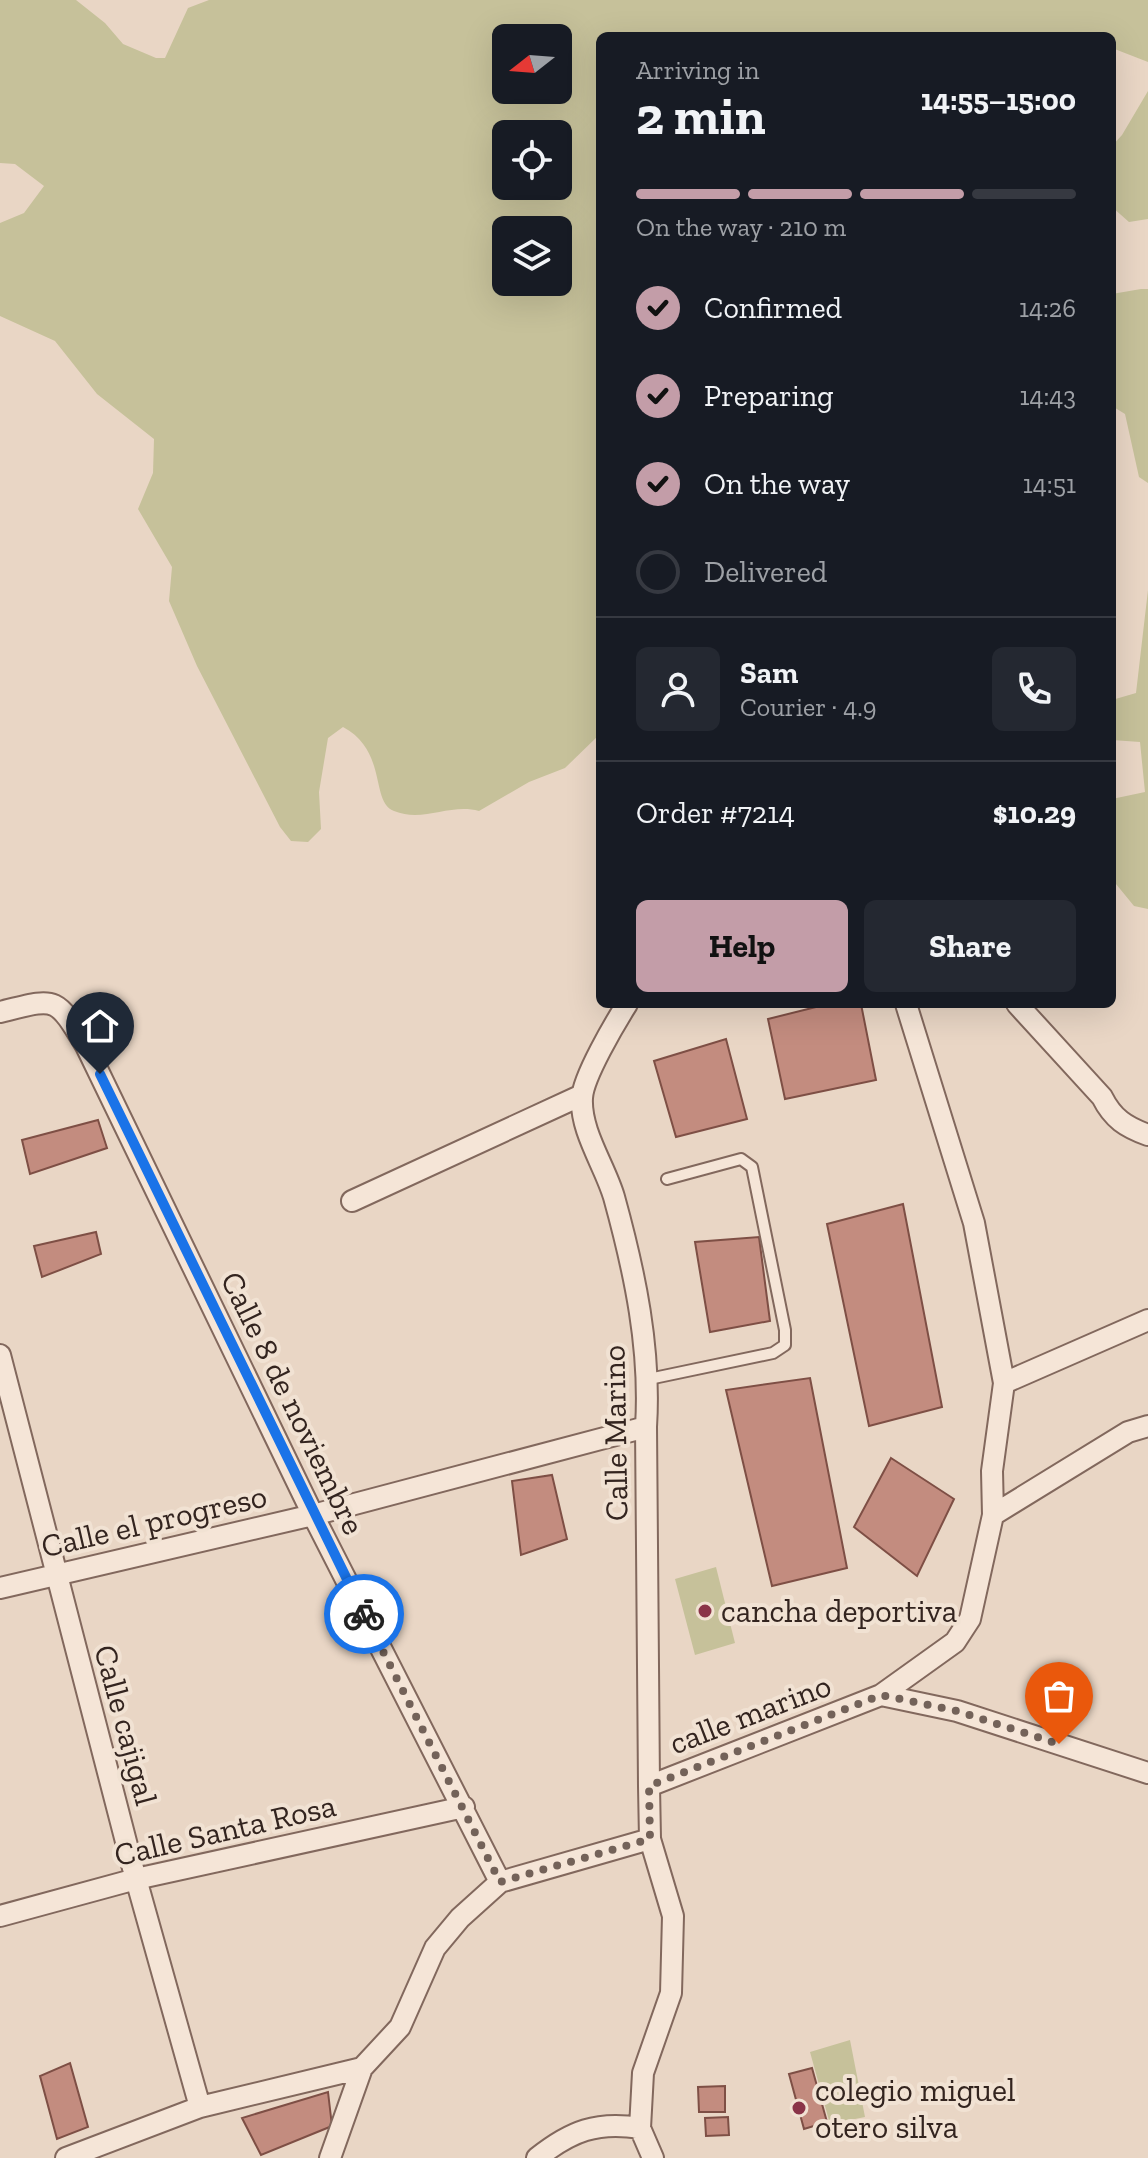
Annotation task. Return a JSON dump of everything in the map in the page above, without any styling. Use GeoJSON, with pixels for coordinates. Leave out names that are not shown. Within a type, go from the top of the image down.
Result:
{"type":"FeatureCollection","features":[{"type":"Feature","properties":{"kind":"street","name":"Calle 8 de noviembre"},"geometry":{"type":"LineString","coordinates":[[0,1012],[47,1001],[59,1006],[86,1046],[313,1515],[500,1882]]}},
{"type":"Feature","properties":{"kind":"street"},"geometry":{"type":"LineString","coordinates":[[352,1201],[582,1095],[610,1030],[624,1008]]}},
{"type":"Feature","properties":{"kind":"street"},"geometry":{"type":"LineString","coordinates":[[881,1695],[964,1632],[993,1515],[992,1471],[1004,1383],[974,1223],[907,1008]]}},
{"type":"Feature","properties":{"kind":"street"},"geometry":{"type":"LineString","coordinates":[[1021,1008],[1102,1097],[1111,1114],[1128,1128],[1148,1135]]}},
{"type":"Feature","properties":{"kind":"street","name":"Calle Marino"},"geometry":{"type":"LineString","coordinates":[[582,1095],[584,1117],[613,1196],[646,1339],[649,1379],[646,1427],[649,1786]]}},
{"type":"Feature","properties":{"kind":"street"},"geometry":{"type":"LineString","coordinates":[[1004,1383],[1148,1320]]}},
{"type":"Feature","properties":{"kind":"street","name":"Calle cajigal"},"geometry":{"type":"LineString","coordinates":[[1,1368],[136,1879],[200,2107]]}},
{"type":"Feature","properties":{"kind":"street"},"geometry":{"type":"LineString","coordinates":[[993,1515],[1128,1432],[1148,1426]]}},
{"type":"Feature","properties":{"kind":"street","name":"Calle el progreso"},"geometry":{"type":"LineString","coordinates":[[0,1588],[313,1515],[646,1427]]}},
{"type":"Feature","properties":{"kind":"street","name":"calle marino"},"geometry":{"type":"LineString","coordinates":[[653,2158],[640,2128],[643,2073],[671,1993],[673,1916],[650,1839],[649,1786],[881,1695],[957,1711],[1148,1773]]}},
{"type":"Feature","properties":{"kind":"street","name":"Calle Santa Rosa"},"geometry":{"type":"LineString","coordinates":[[0,1916],[136,1879],[464,1807]]}},
{"type":"Feature","properties":{"kind":"street"},"geometry":{"type":"LineString","coordinates":[[330,2158],[362,2068],[400,2027],[435,1948],[460,1918],[500,1882],[650,1839]]}},
{"type":"Feature","properties":{"kind":"street"},"geometry":{"type":"LineString","coordinates":[[66,2158],[200,2107],[362,2068]]}},
{"type":"Feature","properties":{"kind":"street"},"geometry":{"type":"LineString","coordinates":[[537,2158],[582,2128],[611,2123],[640,2128]]}},
{"type":"Feature","properties":{"kind":"lane"},"geometry":{"type":"LineString","coordinates":[[649,1379],[773,1353],[785,1345],[785,1330],[752,1167],[741,1159],[728,1160],[667,1179]]}},
{"type":"Feature","properties":{"kind":"shaded area"},"geometry":{"type":"Polygon","coordinates":[[[0,0],[76,0],[105,23],[123,44],[156,58],[165,58],[188,8],[209,0],[1148,0],[1148,62],[1116,50],[1116,32],[596,32],[596,738],[565,768],[529,782],[479,811],[458,809],[415,815],[394,811],[387,806],[367,749],[343,727],[328,738],[319,792],[321,829],[308,842],[291,841],[280,827],[197,666],[169,601],[172,567],[138,509],[153,473],[154,439],[97,394],[55,341],[0,316],[0,223],[24,213],[44,186],[15,164],[0,163],[0,0]]]}},
{"type":"Feature","properties":{"kind":"shaded area"},"geometry":{"type":"Polygon","coordinates":[[[1148,91],[1148,219],[1129,222],[1116,211],[1116,142],[1148,91]]]}},
{"type":"Feature","properties":{"kind":"shaded area"},"geometry":{"type":"Polygon","coordinates":[[[1148,289],[1148,483],[1139,477],[1125,414],[1116,408],[1116,293],[1148,289]]]}},
{"type":"Feature","properties":{"kind":"shaded area"},"geometry":{"type":"Polygon","coordinates":[[[1148,590],[1148,909],[1134,906],[1116,884],[1116,798],[1145,792],[1140,742],[1116,740],[1116,699],[1136,693],[1148,590]]]}},
{"type":"Feature","properties":{"kind":"shaded area","name":"cancha deportiva"},"geometry":{"type":"Polygon","coordinates":[[[716,1567],[735,1643],[695,1655],[675,1579],[716,1567]]]}},
{"type":"Feature","properties":{"kind":"shaded area"},"geometry":{"type":"Polygon","coordinates":[[[850,2040],[865,2117],[830,2124],[810,2052],[850,2040]]]}},
{"type":"Feature","properties":{"kind":"building"},"geometry":{"type":"Polygon","coordinates":[[[812,1008],[862,1008],[876,1080],[785,1099],[768,1019],[812,1008]]]}},
{"type":"Feature","properties":{"kind":"building"},"geometry":{"type":"Polygon","coordinates":[[[726,1039],[747,1119],[676,1137],[654,1061],[726,1039]]]}},
{"type":"Feature","properties":{"kind":"building"},"geometry":{"type":"Polygon","coordinates":[[[98,1120],[107,1148],[30,1174],[22,1140],[98,1120]]]}},
{"type":"Feature","properties":{"kind":"building"},"geometry":{"type":"Polygon","coordinates":[[[903,1204],[942,1407],[869,1426],[827,1224],[903,1204]]]}},
{"type":"Feature","properties":{"kind":"building"},"geometry":{"type":"Polygon","coordinates":[[[96,1232],[101,1254],[42,1277],[34,1246],[96,1232]]]}},
{"type":"Feature","properties":{"kind":"building"},"geometry":{"type":"Polygon","coordinates":[[[759,1237],[770,1321],[710,1332],[695,1242],[759,1237]]]}},
{"type":"Feature","properties":{"kind":"building"},"geometry":{"type":"Polygon","coordinates":[[[810,1378],[847,1568],[772,1586],[726,1390],[810,1378]]]}},
{"type":"Feature","properties":{"kind":"building"},"geometry":{"type":"Polygon","coordinates":[[[891,1458],[954,1499],[917,1576],[854,1527],[891,1458]]]}},
{"type":"Feature","properties":{"kind":"building"},"geometry":{"type":"Polygon","coordinates":[[[552,1475],[567,1539],[521,1555],[512,1481],[552,1475]]]}},
{"type":"Feature","properties":{"kind":"building"},"geometry":{"type":"Polygon","coordinates":[[[70,2063],[88,2127],[57,2139],[40,2076],[70,2063]]]}},
{"type":"Feature","properties":{"kind":"building"},"geometry":{"type":"Polygon","coordinates":[[[812,2068],[827,2122],[804,2129],[789,2074],[812,2068]]]}},
{"type":"Feature","properties":{"kind":"building"},"geometry":{"type":"Polygon","coordinates":[[[725,2086],[725,2112],[699,2112],[698,2087],[725,2086]]]}},
{"type":"Feature","properties":{"kind":"building"},"geometry":{"type":"Polygon","coordinates":[[[328,2092],[332,2126],[261,2155],[242,2118],[328,2092]]]}},
{"type":"Feature","properties":{"kind":"building"},"geometry":{"type":"Polygon","coordinates":[[[728,2117],[729,2135],[706,2136],[705,2118],[728,2117]]]}},
{"type":"Feature","properties":{"kind":"way so far"},"geometry":{"type":"LineString","coordinates":[[364,1614],[500,1882],[650,1839],[649,1786],[881,1695],[912,1705],[957,1711],[1059,1744]]}},
{"type":"Feature","properties":{"kind":"place","name":"cancha deportiva"},"geometry":{"type":"Point","coordinates":[705,1611]}},
{"type":"Feature","properties":{"kind":"place","name":"colegio miguel otero silva"},"geometry":{"type":"Point","coordinates":[799,2108]}},
{"type":"Feature","properties":{"kind":"route"},"geometry":{"type":"LineString","coordinates":[[100,1074],[364,1614]]}}]}
